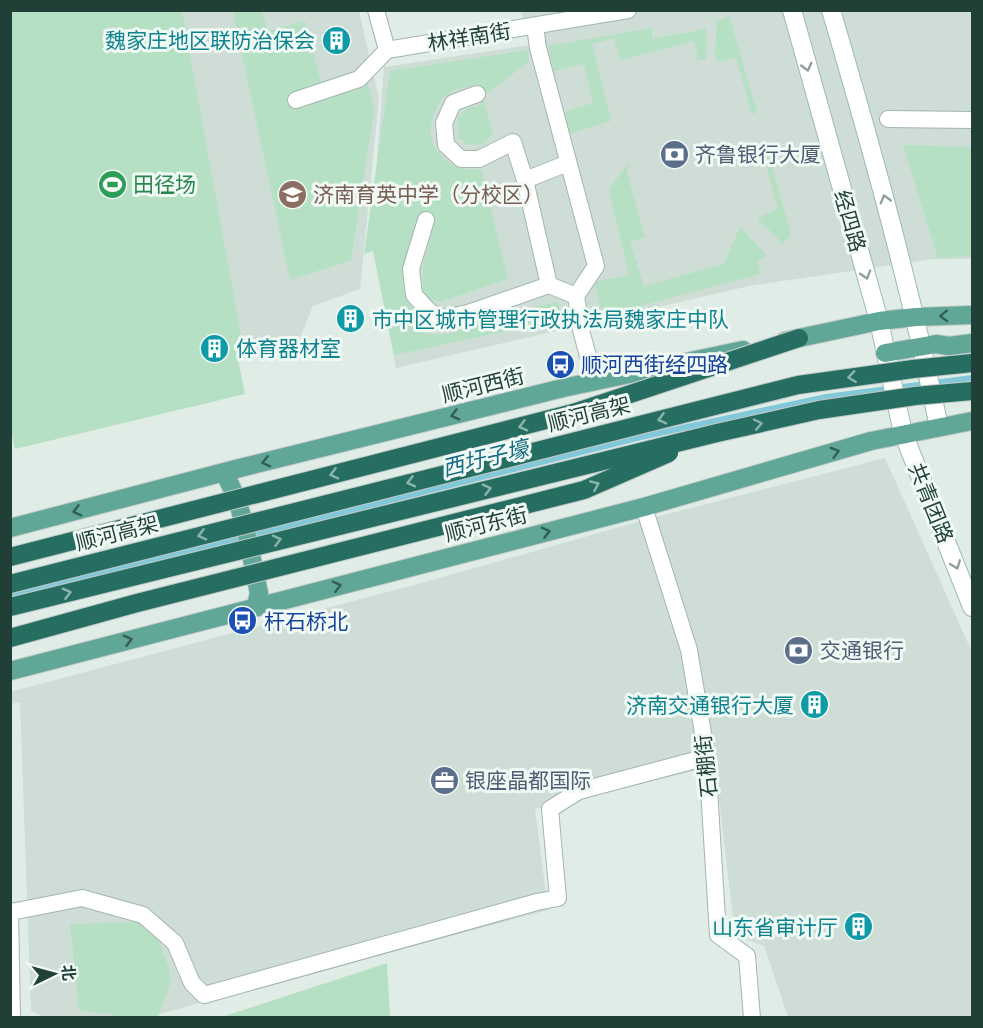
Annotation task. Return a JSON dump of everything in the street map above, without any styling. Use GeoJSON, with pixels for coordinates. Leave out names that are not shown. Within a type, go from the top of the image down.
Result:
{"type":"FeatureCollection","features":[{"type":"Feature","properties":{"kind":"highway"},"geometry":{"type":"LineString","coordinates":[[10,557],[573,413],[799,338]]}},
{"type":"Feature","properties":{"kind":"highway","name":"顺河高架"},"geometry":{"type":"LineString","coordinates":[[10,584],[798,385],[972,363]]}},
{"type":"Feature","properties":{"kind":"highway"},"geometry":{"type":"LineString","coordinates":[[10,607],[819,410],[915,396],[972,391]]}},
{"type":"Feature","properties":{"kind":"highway"},"geometry":{"type":"LineString","coordinates":[[10,638],[137,603],[584,490],[717,433]]}},
{"type":"Feature","properties":{"kind":"main road","name":"经四路"},"geometry":{"type":"LineString","coordinates":[[792,10],[879,321],[903,433]]}},
{"type":"Feature","properties":{"kind":"main road","name":"经四路"},"geometry":{"type":"LineString","coordinates":[[831,10],[875,160],[916,317],[939,427]]}},
{"type":"Feature","properties":{"kind":"main road","name":"顺河西街"},"geometry":{"type":"LineString","coordinates":[[10,528],[595,381],[879,321],[972,315]]}},
{"type":"Feature","properties":{"kind":"main road"},"geometry":{"type":"LineString","coordinates":[[886,357],[922,346],[972,343]]}},
{"type":"Feature","properties":{"kind":"main road","name":"顺河东街"},"geometry":{"type":"LineString","coordinates":[[10,671],[644,507],[903,433],[972,421]]}},
{"type":"Feature","properties":{"kind":"main road","name":"共青团路"},"geometry":{"type":"LineString","coordinates":[[903,433],[972,607]]}},
{"type":"Feature","properties":{"kind":"main road"},"geometry":{"type":"LineString","coordinates":[[230,471],[235,483],[263,605]]}},
{"type":"Feature","properties":{"kind":"street"},"geometry":{"type":"LineString","coordinates":[[296,100],[359,79],[387,50],[376,10]]}},
{"type":"Feature","properties":{"kind":"street","name":"林祥南街"},"geometry":{"type":"LineString","coordinates":[[387,50],[628,10]]}},
{"type":"Feature","properties":{"kind":"street"},"geometry":{"type":"LineString","coordinates":[[535,26],[538,48],[596,266],[576,296],[581,330],[595,381]]}},
{"type":"Feature","properties":{"kind":"street"},"geometry":{"type":"LineString","coordinates":[[477,94],[453,104],[444,123],[446,145],[461,159],[479,159],[513,142],[525,180],[549,285]]}},
{"type":"Feature","properties":{"kind":"street"},"geometry":{"type":"LineString","coordinates":[[888,119],[972,120]]}},
{"type":"Feature","properties":{"kind":"street"},"geometry":{"type":"LineString","coordinates":[[525,180],[568,163]]}},
{"type":"Feature","properties":{"kind":"street"},"geometry":{"type":"LineString","coordinates":[[426,220],[411,269],[414,295],[430,312],[444,318],[549,285],[576,296]]}},
{"type":"Feature","properties":{"kind":"street","name":"石棚街"},"geometry":{"type":"LineString","coordinates":[[644,507],[689,650],[707,757],[718,935],[747,956],[752,1017]]}},
{"type":"Feature","properties":{"kind":"street"},"geometry":{"type":"LineString","coordinates":[[12,1017],[10,912],[82,898],[143,915],[175,943],[192,983],[204,995],[558,898],[550,809],[579,791],[707,757]]}},
{"type":"Feature","properties":{"kind":"shaded area","name":"田径场"},"geometry":{"type":"Polygon","coordinates":[[[10,11],[359,11],[379,98],[360,289],[313,306],[297,345],[11,412],[10,11]]]}},
{"type":"Feature","properties":{"kind":"shaded area"},"geometry":{"type":"Polygon","coordinates":[[[521,11],[972,11],[972,259],[934,259],[749,286],[396,368],[371,239],[384,67],[529,45],[521,11]]]}},
{"type":"Feature","properties":{"kind":"shaded area"},"geometry":{"type":"Polygon","coordinates":[[[885,458],[972,652],[972,1017],[788,1017],[764,946],[735,935],[715,766],[535,809],[548,910],[148,1017],[44,1017],[31,1010],[20,702],[11,704],[10,692],[429,581],[648,519],[885,458]]]}},
{"type":"Feature","properties":{"kind":"green space","name":"田径场"},"geometry":{"type":"Polygon","coordinates":[[[11,10],[182,11],[245,358],[238,360],[245,394],[15,449],[10,426],[11,10]]]}},
{"type":"Feature","properties":{"kind":"green space"},"geometry":{"type":"Polygon","coordinates":[[[233,11],[262,11],[268,31],[305,21],[323,91],[365,73],[374,110],[351,260],[290,280],[233,11]]]}},
{"type":"Feature","properties":{"kind":"green space"},"geometry":{"type":"Polygon","coordinates":[[[729,16],[757,112],[752,114],[736,58],[718,62],[715,56],[717,21],[729,16]]]}},
{"type":"Feature","properties":{"kind":"green space"},"geometry":{"type":"Polygon","coordinates":[[[652,28],[652,39],[706,29],[706,59],[696,60],[698,57],[694,41],[620,60],[614,38],[592,44],[611,121],[569,134],[564,112],[593,103],[584,64],[554,71],[548,46],[652,28]]]}},
{"type":"Feature","properties":{"kind":"green space"},"geometry":{"type":"Polygon","coordinates":[[[528,50],[529,61],[483,97],[493,134],[483,144],[467,145],[458,137],[458,118],[468,108],[481,105],[479,84],[458,89],[443,97],[432,120],[430,132],[433,145],[443,158],[457,167],[481,169],[508,279],[440,302],[428,298],[423,293],[423,266],[435,220],[419,214],[407,253],[403,281],[410,305],[419,315],[413,326],[427,334],[447,334],[490,321],[515,310],[558,302],[562,319],[394,355],[373,251],[364,254],[390,71],[528,50]]]}},
{"type":"Feature","properties":{"kind":"green space"},"geometry":{"type":"Polygon","coordinates":[[[903,145],[972,147],[972,256],[938,258],[903,145]]]}},
{"type":"Feature","properties":{"kind":"green space"},"geometry":{"type":"Polygon","coordinates":[[[761,148],[767,148],[791,234],[783,244],[757,218],[778,209],[761,148]]]}},
{"type":"Feature","properties":{"kind":"green space"},"geometry":{"type":"Polygon","coordinates":[[[629,162],[627,173],[645,237],[630,242],[644,286],[724,264],[740,227],[767,256],[758,261],[760,274],[603,316],[594,282],[629,275],[609,189],[629,162]]]}},
{"type":"Feature","properties":{"kind":"green space"},"geometry":{"type":"Polygon","coordinates":[[[136,922],[157,936],[169,968],[170,985],[158,1017],[119,1017],[79,1010],[70,924],[136,922]]]}},
{"type":"Feature","properties":{"kind":"green space"},"geometry":{"type":"Polygon","coordinates":[[[387,963],[390,1017],[222,1017],[387,963]]]}},
{"type":"Feature","properties":{"kind":"waterway","name":"西圩子壕"},"geometry":{"type":"LineString","coordinates":[[10,596],[641,437],[826,397],[972,378]]}},
{"type":"Feature","properties":{"kind":"place","name":"魏家庄地区联防治保会"},"geometry":{"type":"Point","coordinates":[336,40]}},
{"type":"Feature","properties":{"kind":"place","name":"齐鲁银行大厦"},"geometry":{"type":"Point","coordinates":[674,154]}},
{"type":"Feature","properties":{"kind":"place","name":"田径场"},"geometry":{"type":"Point","coordinates":[112,184]}},
{"type":"Feature","properties":{"kind":"place","name":"济南育英中学（分校区）"},"geometry":{"type":"Point","coordinates":[292,194]}},
{"type":"Feature","properties":{"kind":"place","name":"市中区城市管理行政执法局魏家庄中队"},"geometry":{"type":"Point","coordinates":[351,319]}},
{"type":"Feature","properties":{"kind":"place","name":"体育器材室"},"geometry":{"type":"Point","coordinates":[215,348]}},
{"type":"Feature","properties":{"kind":"place","name":"顺河西街经四路"},"geometry":{"type":"Point","coordinates":[560,364]}},
{"type":"Feature","properties":{"kind":"place","name":"杆石桥北"},"geometry":{"type":"Point","coordinates":[243,621]}},
{"type":"Feature","properties":{"kind":"place","name":"交通银行"},"geometry":{"type":"Point","coordinates":[799,650]}},
{"type":"Feature","properties":{"kind":"place","name":"济南交通银行大厦"},"geometry":{"type":"Point","coordinates":[815,705]}},
{"type":"Feature","properties":{"kind":"place","name":"银座晶都国际"},"geometry":{"type":"Point","coordinates":[444,780]}},
{"type":"Feature","properties":{"kind":"place","name":"山东省审计厅"},"geometry":{"type":"Point","coordinates":[859,927]}}]}
